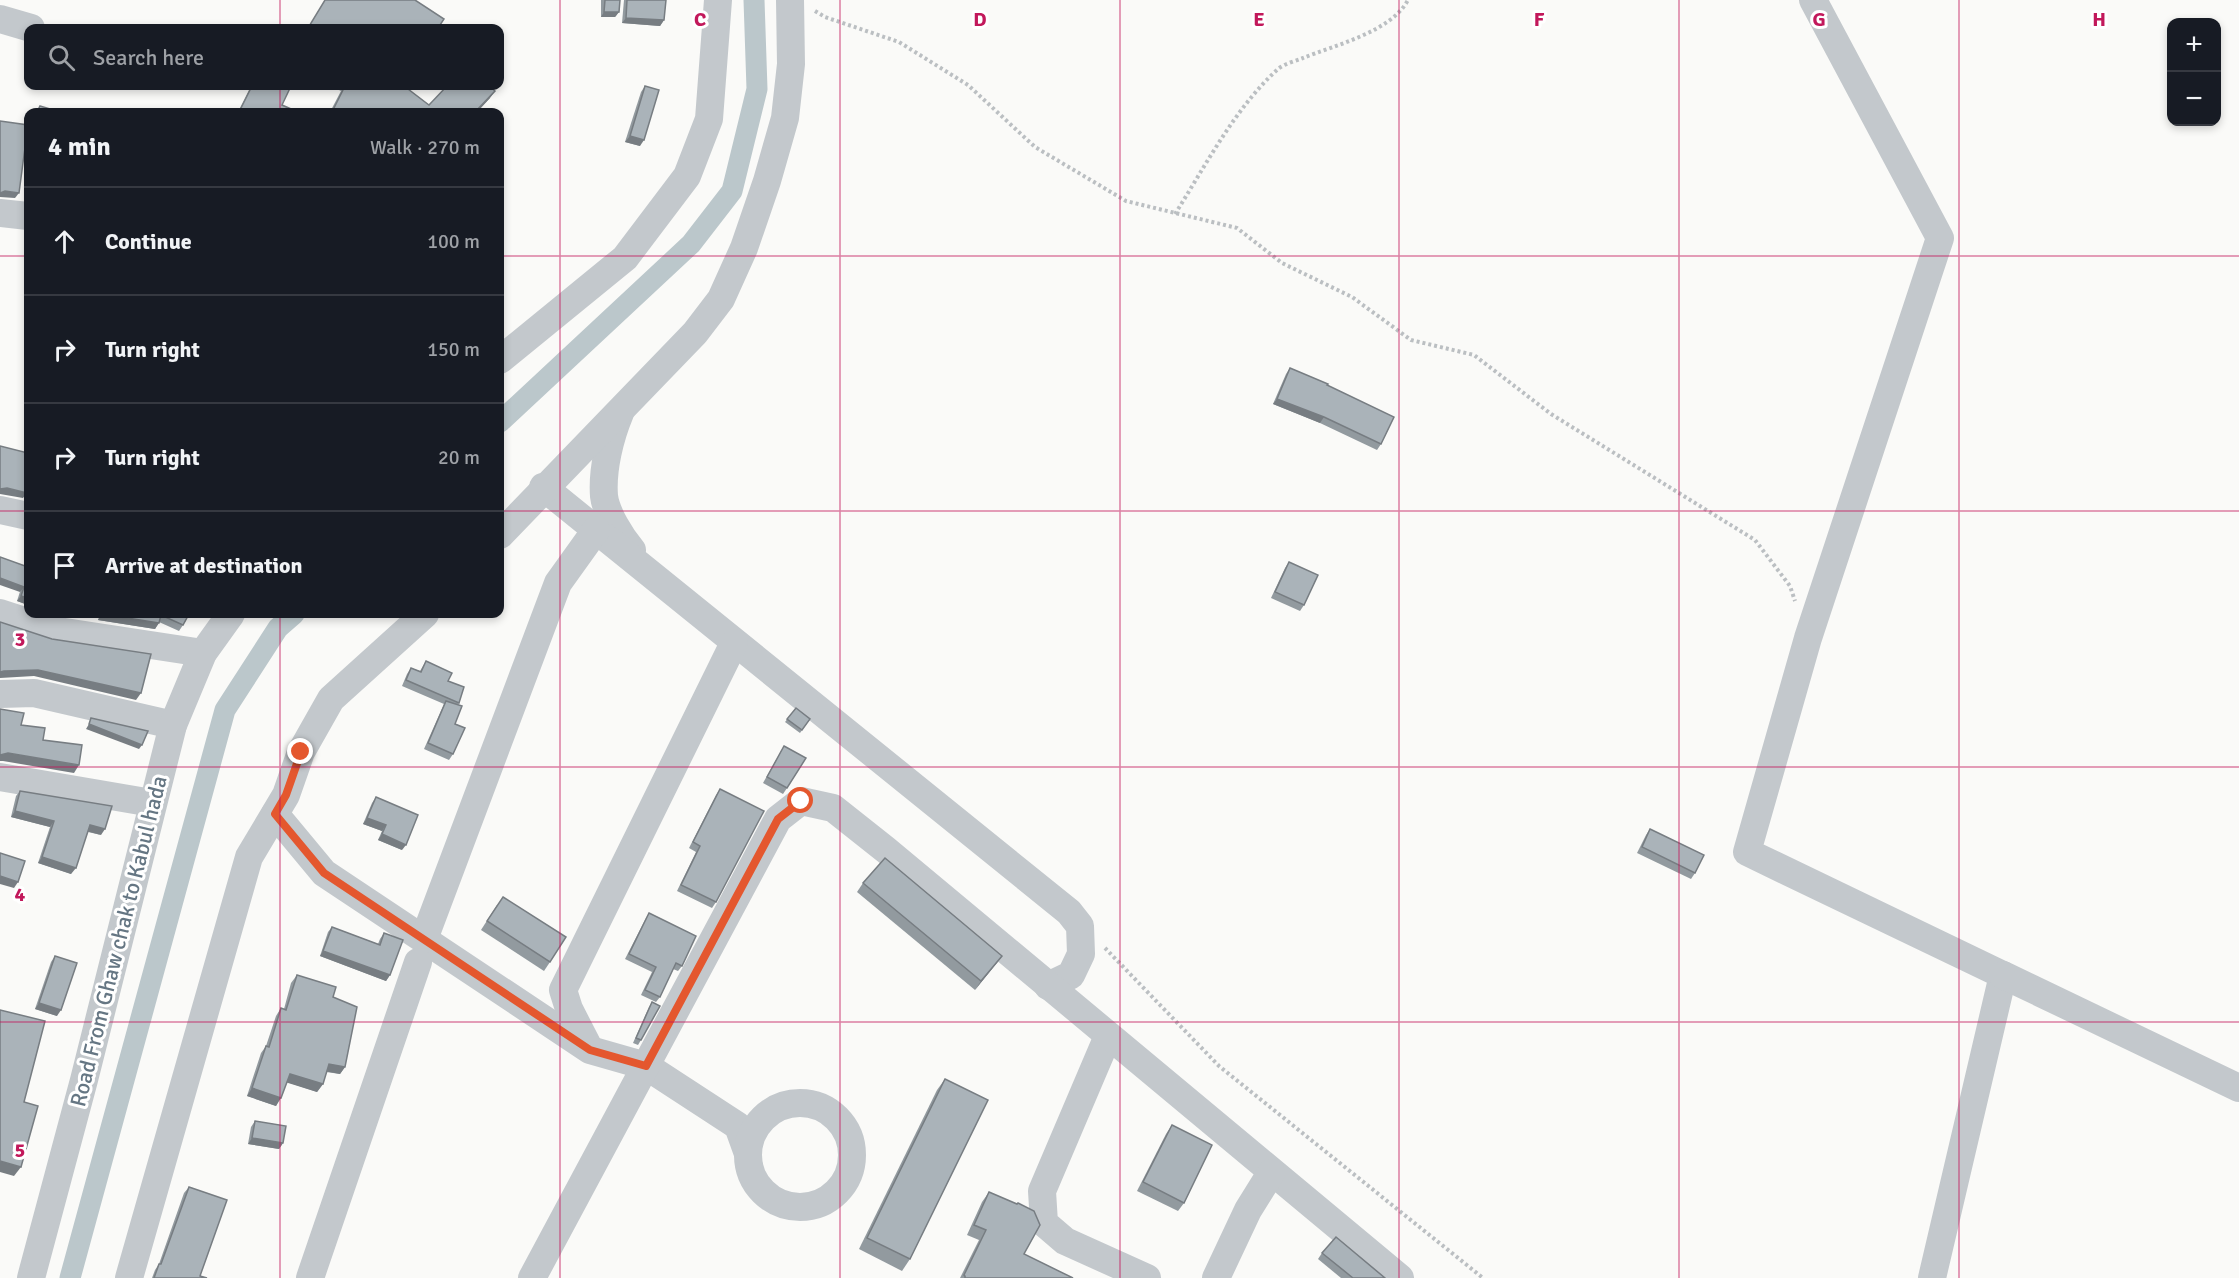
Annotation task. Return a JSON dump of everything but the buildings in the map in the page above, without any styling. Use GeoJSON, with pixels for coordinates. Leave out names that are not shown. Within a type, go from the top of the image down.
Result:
{"type":"FeatureCollection","features":[{"type":"Feature","properties":{"kind":"street"},"geometry":{"type":"LineString","coordinates":[[504,357],[625,258],[687,176],[709,119],[718,0]]}},
{"type":"Feature","properties":{"kind":"street"},"geometry":{"type":"LineString","coordinates":[[1812,0],[1940,238],[1808,638],[1747,852],[2239,1088]]}},
{"type":"Feature","properties":{"kind":"street"},"geometry":{"type":"LineString","coordinates":[[504,531],[695,333],[721,299],[744,248],[785,118],[798,3]]}},
{"type":"Feature","properties":{"kind":"street"},"geometry":{"type":"LineString","coordinates":[[0,20],[24,26]]}},
{"type":"Feature","properties":{"kind":"street"},"geometry":{"type":"LineString","coordinates":[[0,213],[24,216]]}},
{"type":"Feature","properties":{"kind":"street"},"geometry":{"type":"LineString","coordinates":[[622,409],[614,429],[606,467],[604,497],[620,536],[654,577]]}},
{"type":"Feature","properties":{"kind":"street"},"geometry":{"type":"LineString","coordinates":[[543,488],[1069,912],[1080,927],[1082,954],[1071,975],[1048,986]]}},
{"type":"Feature","properties":{"kind":"street"},"geometry":{"type":"LineString","coordinates":[[0,510],[24,515]]}},
{"type":"Feature","properties":{"kind":"street"},"geometry":{"type":"LineString","coordinates":[[310,1278],[421,950],[558,583],[596,530]]}},
{"type":"Feature","properties":{"kind":"street"},"geometry":{"type":"LineString","coordinates":[[0,613],[52,630],[203,653]]}},
{"type":"Feature","properties":{"kind":"street","name":"Road From Ghaw chak to Kabul hada"},"geometry":{"type":"LineString","coordinates":[[31,1278],[84,1080],[173,725],[203,653],[228,618]]}},
{"type":"Feature","properties":{"kind":"street"},"geometry":{"type":"LineString","coordinates":[[129,1278],[249,857],[286,795],[301,752],[331,699],[421,618]]}},
{"type":"Feature","properties":{"kind":"street"},"geometry":{"type":"LineString","coordinates":[[590,1050],[569,1009],[563,990],[735,643]]}},
{"type":"Feature","properties":{"kind":"street"},"geometry":{"type":"LineString","coordinates":[[0,694],[34,693],[173,725]]}},
{"type":"Feature","properties":{"kind":"street"},"geometry":{"type":"LineString","coordinates":[[0,777],[152,802]]}},
{"type":"Feature","properties":{"kind":"street"},"geometry":{"type":"LineString","coordinates":[[532,1278],[778,819],[801,801],[833,808],[1400,1278]]}},
{"type":"Feature","properties":{"kind":"street"},"geometry":{"type":"LineString","coordinates":[[275,814],[324,873],[421,950],[590,1050],[646,1066],[743,1138],[750,1171],[760,1189],[776,1202],[796,1208],[816,1205],[834,1195],[847,1178],[852,1158],[850,1138],[840,1120],[824,1107],[804,1102],[783,1104],[765,1114],[753,1131],[743,1138]]}},
{"type":"Feature","properties":{"kind":"street"},"geometry":{"type":"LineString","coordinates":[[1932,1278],[2003,975]]}},
{"type":"Feature","properties":{"kind":"street"},"geometry":{"type":"LineString","coordinates":[[1108,1036],[1042,1191],[1044,1223],[1065,1241],[1147,1278]]}},
{"type":"Feature","properties":{"kind":"street"},"geometry":{"type":"LineString","coordinates":[[1216,1278],[1248,1210],[1271,1173]]}},
{"type":"Feature","properties":{"kind":"path"},"geometry":{"type":"LineString","coordinates":[[1175,214],[1241,111],[1280,68],[1329,47],[1369,34],[1404,8],[1408,0]]}},
{"type":"Feature","properties":{"kind":"path"},"geometry":{"type":"LineString","coordinates":[[798,3],[825,18],[899,42],[968,85],[1035,147],[1126,201],[1237,228],[1282,263],[1352,297],[1411,340],[1474,355],[1551,414],[1755,540],[1790,586],[1808,638]]}},
{"type":"Feature","properties":{"kind":"path"},"geometry":{"type":"LineString","coordinates":[[1080,940],[1096,939],[1219,1066],[1483,1278]]}},
{"type":"Feature","properties":{"kind":"waterway"},"geometry":{"type":"LineString","coordinates":[[504,418],[691,244],[732,191],[757,89],[754,0]]}},
{"type":"Feature","properties":{"kind":"waterway"},"geometry":{"type":"LineString","coordinates":[[70,1278],[225,710],[278,628],[289,618]]}},
{"type":"Feature","properties":{"kind":"route"},"geometry":{"type":"LineString","coordinates":[[301,752],[286,795],[275,814],[324,873],[590,1050],[646,1066],[778,819],[801,801]]}}]}
